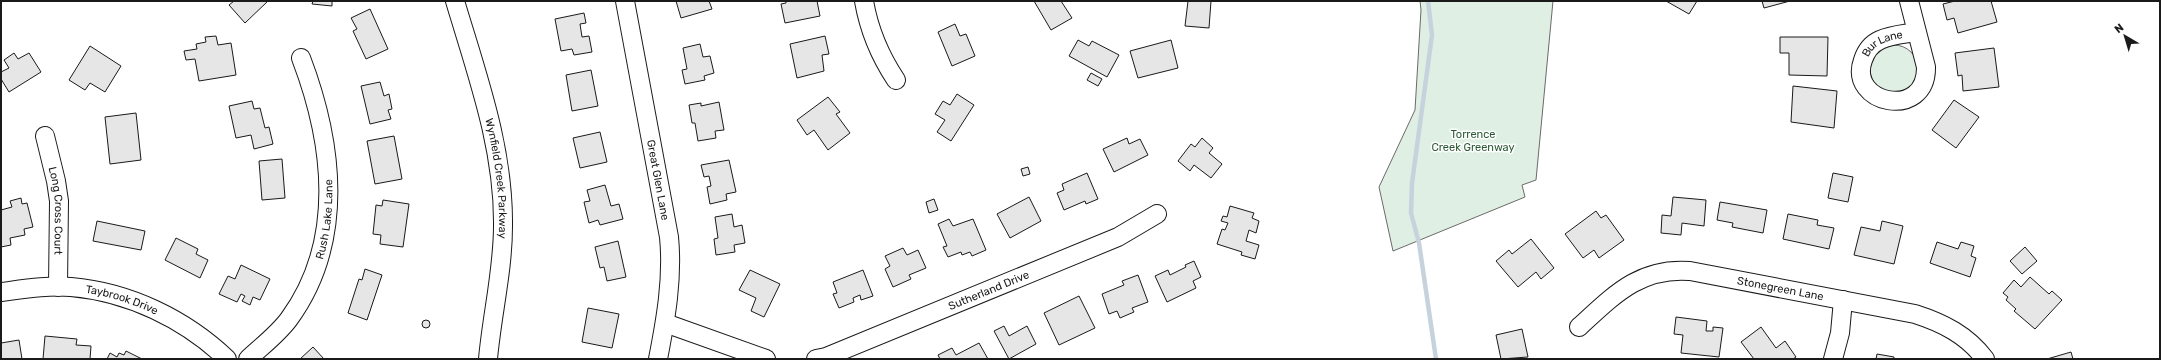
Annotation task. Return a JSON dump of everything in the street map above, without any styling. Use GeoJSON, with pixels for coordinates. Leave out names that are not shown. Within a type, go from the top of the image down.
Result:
{"type":"FeatureCollection","features":[{"type":"Feature","properties":{"kind":"street","name":"Wynfield Creek Parkway"},"geometry":{"type":"LineString","coordinates":[[456,1],[490,116],[496,145],[502,194],[502,257],[488,359]]}},
{"type":"Feature","properties":{"kind":"street","name":"Great Glen Lane"},"geometry":{"type":"LineString","coordinates":[[625,1],[669,237],[672,264],[665,323],[658,359]]}},
{"type":"Feature","properties":{"kind":"street"},"geometry":{"type":"LineString","coordinates":[[864,1],[870,28],[878,47],[896,80]]}},
{"type":"Feature","properties":{"kind":"street","name":"Bur Lane"},"geometry":{"type":"LineString","coordinates":[[1909,1],[1916,32]]}},
{"type":"Feature","properties":{"kind":"street","name":"Rush Lake Lane"},"geometry":{"type":"LineString","coordinates":[[248,359],[280,329],[300,303],[311,282],[327,231],[329,208],[328,172],[317,105],[301,58]]}},
{"type":"Feature","properties":{"kind":"street","name":"Long Cross Court"},"geometry":{"type":"LineString","coordinates":[[45,136],[56,181],[59,201],[58,287]]}},
{"type":"Feature","properties":{"kind":"street","name":"Sutherland Drive"},"geometry":{"type":"LineString","coordinates":[[816,359],[826,357],[1118,237],[1158,214]]}},
{"type":"Feature","properties":{"kind":"street","name":"Stonegreen Lane"},"geometry":{"type":"LineString","coordinates":[[1580,327],[1612,297],[1642,278],[1658,272],[1676,270],[1915,314],[1934,320],[1962,336],[1985,359]]}},
{"type":"Feature","properties":{"kind":"street","name":"Taybrook Drive"},"geometry":{"type":"LineString","coordinates":[[1,292],[34,287],[58,287],[95,291],[151,308],[189,327],[227,359]]}},
{"type":"Feature","properties":{"kind":"street"},"geometry":{"type":"LineString","coordinates":[[1833,359],[1840,333],[1843,300]]}},
{"type":"Feature","properties":{"kind":"street"},"geometry":{"type":"LineString","coordinates":[[665,323],[766,359]]}},
{"type":"Feature","properties":{"kind":"green space","name":"Torrence Creek Greenway"},"geometry":{"type":"Polygon","coordinates":[[[1420,1],[1553,1],[1536,180],[1522,185],[1525,197],[1393,251],[1379,187],[1415,110],[1421,10],[1420,1]]]}},
{"type":"Feature","properties":{"kind":"green space"},"geometry":{"type":"Polygon","coordinates":[[[1894,45],[1903,47],[1911,52],[1916,60],[1918,69],[1916,78],[1911,86],[1903,91],[1894,93],[1885,91],[1877,86],[1872,78],[1870,69],[1872,60],[1877,52],[1885,47],[1894,45]]]}},
{"type":"Feature","properties":{"kind":"building"},"geometry":{"type":"Polygon","coordinates":[[[234,1],[268,1],[245,23],[229,5],[234,1]]]}},
{"type":"Feature","properties":{"kind":"building"},"geometry":{"type":"Polygon","coordinates":[[[313,1],[332,1],[332,6],[312,4],[313,1]]]}},
{"type":"Feature","properties":{"kind":"building"},"geometry":{"type":"Polygon","coordinates":[[[676,1],[709,1],[712,9],[681,18],[676,1]]]}},
{"type":"Feature","properties":{"kind":"building"},"geometry":{"type":"Polygon","coordinates":[[[786,1],[817,1],[820,16],[785,23],[781,4],[786,3],[786,1]]]}},
{"type":"Feature","properties":{"kind":"building"},"geometry":{"type":"Polygon","coordinates":[[[1034,1],[1061,1],[1072,18],[1051,30],[1034,1]]]}},
{"type":"Feature","properties":{"kind":"building"},"geometry":{"type":"Polygon","coordinates":[[[1188,1],[1211,1],[1209,28],[1185,26],[1188,1]]]}},
{"type":"Feature","properties":{"kind":"building"},"geometry":{"type":"Polygon","coordinates":[[[1666,1],[1697,1],[1689,14],[1666,1]]]}},
{"type":"Feature","properties":{"kind":"building"},"geometry":{"type":"Polygon","coordinates":[[[1762,1],[1790,1],[1764,8],[1762,1]]]}},
{"type":"Feature","properties":{"kind":"building"},"geometry":{"type":"Polygon","coordinates":[[[1955,1],[1991,1],[1997,22],[1958,33],[1954,18],[1947,20],[1943,4],[1955,1]]]}},
{"type":"Feature","properties":{"kind":"building"},"geometry":{"type":"Polygon","coordinates":[[[370,9],[388,49],[366,59],[353,31],[357,29],[351,18],[370,9]]]}},
{"type":"Feature","properties":{"kind":"building"},"geometry":{"type":"Polygon","coordinates":[[[584,13],[586,23],[580,24],[582,37],[589,36],[592,52],[574,55],[572,49],[561,51],[555,19],[584,13]]]}},
{"type":"Feature","properties":{"kind":"building"},"geometry":{"type":"Polygon","coordinates":[[[955,24],[960,36],[966,34],[975,56],[952,66],[938,32],[955,24]]]}},
{"type":"Feature","properties":{"kind":"building"},"geometry":{"type":"Polygon","coordinates":[[[216,36],[218,45],[231,43],[236,75],[199,81],[195,59],[186,60],[184,51],[197,49],[196,44],[206,42],[205,37],[216,36]]]}},
{"type":"Feature","properties":{"kind":"building"},"geometry":{"type":"Polygon","coordinates":[[[825,36],[829,54],[822,55],[824,71],[797,78],[790,44],[825,36]]]}},
{"type":"Feature","properties":{"kind":"building"},"geometry":{"type":"Polygon","coordinates":[[[1780,37],[1828,37],[1827,76],[1789,75],[1789,53],[1780,53],[1780,37]]]}},
{"type":"Feature","properties":{"kind":"building"},"geometry":{"type":"Polygon","coordinates":[[[1078,40],[1089,46],[1092,41],[1119,55],[1107,77],[1069,56],[1078,40]]]}},
{"type":"Feature","properties":{"kind":"building"},"geometry":{"type":"Polygon","coordinates":[[[1171,40],[1178,68],[1138,78],[1130,51],[1171,40]]]}},
{"type":"Feature","properties":{"kind":"building"},"geometry":{"type":"Polygon","coordinates":[[[700,44],[703,57],[710,56],[714,73],[704,76],[705,80],[685,84],[682,70],[687,69],[683,48],[700,44]]]}},
{"type":"Feature","properties":{"kind":"building"},"geometry":{"type":"Polygon","coordinates":[[[90,46],[121,66],[105,92],[90,83],[85,90],[69,80],[90,46]]]}},
{"type":"Feature","properties":{"kind":"building"},"geometry":{"type":"Polygon","coordinates":[[[1994,48],[1999,87],[1963,91],[1962,75],[1958,76],[1955,53],[1994,48]]]}},
{"type":"Feature","properties":{"kind":"building"},"geometry":{"type":"Polygon","coordinates":[[[14,53],[18,59],[29,53],[41,72],[9,92],[1,79],[1,72],[9,68],[4,60],[14,53]]]}},
{"type":"Feature","properties":{"kind":"building"},"geometry":{"type":"Polygon","coordinates":[[[591,70],[598,106],[572,111],[566,75],[591,70]]]}},
{"type":"Feature","properties":{"kind":"building"},"geometry":{"type":"Polygon","coordinates":[[[1091,73],[1102,79],[1098,86],[1087,80],[1091,73]]]}},
{"type":"Feature","properties":{"kind":"building"},"geometry":{"type":"Polygon","coordinates":[[[380,82],[384,96],[389,94],[392,109],[388,110],[391,119],[370,124],[361,86],[380,82]]]}},
{"type":"Feature","properties":{"kind":"building"},"geometry":{"type":"Polygon","coordinates":[[[1793,86],[1837,91],[1834,128],[1791,122],[1793,86]]]}},
{"type":"Feature","properties":{"kind":"building"},"geometry":{"type":"Polygon","coordinates":[[[957,94],[974,105],[951,141],[937,132],[945,120],[935,114],[943,101],[950,105],[957,94]]]}},
{"type":"Feature","properties":{"kind":"building"},"geometry":{"type":"Polygon","coordinates":[[[828,97],[840,112],[836,114],[850,133],[828,150],[814,130],[807,135],[797,120],[828,97]]]}},
{"type":"Feature","properties":{"kind":"building"},"geometry":{"type":"Polygon","coordinates":[[[1954,100],[1979,117],[1956,148],[1932,130],[1954,100]]]}},
{"type":"Feature","properties":{"kind":"building"},"geometry":{"type":"Polygon","coordinates":[[[252,101],[254,109],[260,108],[265,128],[269,127],[273,144],[254,149],[251,135],[236,138],[229,106],[252,101]]]}},
{"type":"Feature","properties":{"kind":"building"},"geometry":{"type":"Polygon","coordinates":[[[719,102],[724,130],[715,131],[716,138],[698,141],[695,123],[692,123],[689,105],[701,103],[701,106],[719,102]]]}},
{"type":"Feature","properties":{"kind":"building"},"geometry":{"type":"Polygon","coordinates":[[[136,113],[141,160],[110,164],[105,117],[136,113]]]}},
{"type":"Feature","properties":{"kind":"building"},"geometry":{"type":"Polygon","coordinates":[[[600,132],[607,162],[580,168],[573,138],[600,132]]]}},
{"type":"Feature","properties":{"kind":"building"},"geometry":{"type":"Polygon","coordinates":[[[394,136],[402,179],[375,184],[367,141],[394,136]]]}},
{"type":"Feature","properties":{"kind":"building"},"geometry":{"type":"Polygon","coordinates":[[[1127,138],[1129,144],[1140,139],[1148,155],[1114,172],[1103,149],[1127,138]]]}},
{"type":"Feature","properties":{"kind":"building"},"geometry":{"type":"Polygon","coordinates":[[[1202,138],[1213,148],[1209,153],[1222,164],[1211,178],[1194,165],[1190,171],[1178,161],[1191,144],[1195,147],[1202,138]]]}},
{"type":"Feature","properties":{"kind":"building"},"geometry":{"type":"Polygon","coordinates":[[[282,159],[285,198],[262,200],[259,161],[282,159]]]}},
{"type":"Feature","properties":{"kind":"building"},"geometry":{"type":"Polygon","coordinates":[[[729,160],[736,192],[726,194],[727,200],[710,204],[707,187],[711,186],[709,176],[704,177],[701,165],[729,160]]]}},
{"type":"Feature","properties":{"kind":"building"},"geometry":{"type":"Polygon","coordinates":[[[1028,167],[1030,174],[1023,176],[1021,169],[1028,167]]]}},
{"type":"Feature","properties":{"kind":"building"},"geometry":{"type":"Polygon","coordinates":[[[1087,173],[1098,199],[1086,204],[1085,201],[1064,210],[1057,193],[1064,190],[1062,184],[1087,173]]]}},
{"type":"Feature","properties":{"kind":"building"},"geometry":{"type":"Polygon","coordinates":[[[1833,173],[1853,177],[1848,202],[1828,198],[1833,173]]]}},
{"type":"Feature","properties":{"kind":"building"},"geometry":{"type":"Polygon","coordinates":[[[605,185],[611,206],[619,204],[623,219],[600,225],[598,220],[589,223],[584,202],[590,201],[587,190],[605,185]]]}},
{"type":"Feature","properties":{"kind":"building"},"geometry":{"type":"Polygon","coordinates":[[[1029,197],[1041,221],[1010,238],[997,214],[1029,197]]]}},
{"type":"Feature","properties":{"kind":"building"},"geometry":{"type":"Polygon","coordinates":[[[1673,197],[1706,200],[1704,226],[1682,223],[1681,235],[1661,233],[1662,215],[1671,216],[1673,197]]]}},
{"type":"Feature","properties":{"kind":"building"},"geometry":{"type":"Polygon","coordinates":[[[21,198],[22,204],[27,203],[33,227],[24,229],[25,235],[10,238],[11,245],[1,247],[1,210],[12,207],[10,201],[21,198]]]}},
{"type":"Feature","properties":{"kind":"building"},"geometry":{"type":"Polygon","coordinates":[[[934,199],[938,210],[929,213],[926,202],[934,199]]]}},
{"type":"Feature","properties":{"kind":"building"},"geometry":{"type":"Polygon","coordinates":[[[383,200],[409,204],[403,247],[380,244],[381,235],[373,234],[376,205],[382,206],[383,200]]]}},
{"type":"Feature","properties":{"kind":"building"},"geometry":{"type":"Polygon","coordinates":[[[1720,202],[1767,210],[1763,233],[1732,227],[1733,223],[1717,220],[1720,202]]]}},
{"type":"Feature","properties":{"kind":"building"},"geometry":{"type":"Polygon","coordinates":[[[1230,206],[1254,213],[1252,218],[1259,221],[1256,233],[1249,230],[1246,241],[1259,245],[1255,259],[1241,255],[1242,252],[1217,244],[1222,229],[1225,230],[1228,223],[1221,221],[1223,216],[1227,217],[1230,206]]]}},
{"type":"Feature","properties":{"kind":"building"},"geometry":{"type":"Polygon","coordinates":[[[1596,211],[1601,218],[1606,215],[1624,240],[1599,258],[1594,250],[1583,258],[1565,234],[1596,211]]]}},
{"type":"Feature","properties":{"kind":"building"},"geometry":{"type":"Polygon","coordinates":[[[732,214],[734,227],[742,225],[745,243],[734,245],[735,252],[716,255],[714,239],[718,238],[715,217],[732,214]]]}},
{"type":"Feature","properties":{"kind":"building"},"geometry":{"type":"Polygon","coordinates":[[[1788,214],[1818,220],[1817,225],[1834,228],[1829,249],[1783,239],[1788,214]]]}},
{"type":"Feature","properties":{"kind":"building"},"geometry":{"type":"Polygon","coordinates":[[[949,219],[953,226],[973,219],[986,250],[972,256],[970,252],[962,255],[961,252],[948,257],[943,247],[947,246],[938,224],[949,219]]]}},
{"type":"Feature","properties":{"kind":"building"},"geometry":{"type":"Polygon","coordinates":[[[97,221],[145,231],[141,250],[93,241],[97,221]]]}},
{"type":"Feature","properties":{"kind":"building"},"geometry":{"type":"Polygon","coordinates":[[[1882,221],[1903,226],[1894,264],[1854,255],[1861,227],[1880,231],[1882,221]]]}},
{"type":"Feature","properties":{"kind":"building"},"geometry":{"type":"Polygon","coordinates":[[[176,238],[198,249],[196,254],[208,260],[200,278],[165,260],[176,238]]]}},
{"type":"Feature","properties":{"kind":"building"},"geometry":{"type":"Polygon","coordinates":[[[1531,239],[1554,268],[1541,279],[1536,272],[1518,287],[1496,261],[1509,250],[1512,254],[1531,239]]]}},
{"type":"Feature","properties":{"kind":"building"},"geometry":{"type":"Polygon","coordinates":[[[618,241],[626,277],[607,281],[604,267],[600,268],[595,247],[618,241]]]}},
{"type":"Feature","properties":{"kind":"building"},"geometry":{"type":"Polygon","coordinates":[[[1937,242],[1958,249],[1961,242],[1974,246],[1971,256],[1976,258],[1970,277],[1930,263],[1937,242]]]}},
{"type":"Feature","properties":{"kind":"building"},"geometry":{"type":"Polygon","coordinates":[[[2025,247],[2037,261],[2022,274],[2010,261],[2025,247]]]}},
{"type":"Feature","properties":{"kind":"building"},"geometry":{"type":"Polygon","coordinates":[[[903,248],[907,255],[918,250],[926,268],[909,275],[911,279],[893,287],[885,269],[890,266],[885,256],[903,248]]]}},
{"type":"Feature","properties":{"kind":"building"},"geometry":{"type":"Polygon","coordinates":[[[1194,261],[1201,277],[1193,281],[1196,288],[1167,302],[1155,276],[1168,270],[1170,275],[1194,261]]]}},
{"type":"Feature","properties":{"kind":"building"},"geometry":{"type":"Polygon","coordinates":[[[241,265],[270,279],[260,300],[253,297],[250,305],[242,301],[245,296],[241,294],[237,302],[219,294],[228,276],[235,279],[241,265]]]}},
{"type":"Feature","properties":{"kind":"building"},"geometry":{"type":"Polygon","coordinates":[[[365,269],[382,275],[367,320],[348,313],[359,279],[362,280],[365,269]]]}},
{"type":"Feature","properties":{"kind":"building"},"geometry":{"type":"Polygon","coordinates":[[[750,270],[780,284],[764,317],[751,311],[756,298],[739,290],[750,270]]]}},
{"type":"Feature","properties":{"kind":"building"},"geometry":{"type":"Polygon","coordinates":[[[863,270],[873,296],[861,300],[860,295],[853,298],[854,302],[839,308],[833,294],[837,293],[833,282],[863,270]]]}},
{"type":"Feature","properties":{"kind":"building"},"geometry":{"type":"Polygon","coordinates":[[[1138,275],[1148,302],[1132,308],[1134,312],[1120,318],[1117,311],[1109,314],[1102,294],[1124,285],[1122,281],[1138,275]]]}},
{"type":"Feature","properties":{"kind":"building"},"geometry":{"type":"Polygon","coordinates":[[[2030,277],[2049,294],[2052,291],[2062,300],[2035,329],[2014,311],[2016,309],[2006,300],[2008,297],[2003,293],[2014,280],[2021,287],[2030,277]]]}},
{"type":"Feature","properties":{"kind":"building"},"geometry":{"type":"Polygon","coordinates":[[[1079,296],[1095,328],[1059,345],[1044,313],[1079,296]]]}},
{"type":"Feature","properties":{"kind":"building"},"geometry":{"type":"Polygon","coordinates":[[[588,308],[619,314],[612,348],[582,342],[588,308]]]}},
{"type":"Feature","properties":{"kind":"building"},"geometry":{"type":"Polygon","coordinates":[[[1676,317],[1707,321],[1706,331],[1713,331],[1713,327],[1723,328],[1719,357],[1681,353],[1683,335],[1674,334],[1676,317]]]}},
{"type":"Feature","properties":{"kind":"building"},"geometry":{"type":"Polygon","coordinates":[[[424,320],[428,320],[430,324],[428,328],[424,328],[422,326],[422,322],[424,320]]]}},
{"type":"Feature","properties":{"kind":"building"},"geometry":{"type":"Polygon","coordinates":[[[1004,326],[1009,336],[1027,326],[1036,344],[1009,359],[994,331],[1004,326]]]}},
{"type":"Feature","properties":{"kind":"building"},"geometry":{"type":"Polygon","coordinates":[[[1761,327],[1776,348],[1785,341],[1796,357],[1793,359],[1754,359],[1741,342],[1761,327]]]}},
{"type":"Feature","properties":{"kind":"building"},"geometry":{"type":"Polygon","coordinates":[[[1522,329],[1528,357],[1501,359],[1496,335],[1522,329]]]}},
{"type":"Feature","properties":{"kind":"building"},"geometry":{"type":"Polygon","coordinates":[[[45,336],[77,339],[76,345],[91,346],[90,359],[43,359],[45,336]]]}},
{"type":"Feature","properties":{"kind":"building"},"geometry":{"type":"Polygon","coordinates":[[[19,340],[22,359],[1,359],[1,343],[19,340]]]}},
{"type":"Feature","properties":{"kind":"building"},"geometry":{"type":"Polygon","coordinates":[[[979,343],[988,359],[940,359],[938,355],[952,348],[956,355],[979,343]]]}},
{"type":"Feature","properties":{"kind":"building"},"geometry":{"type":"Polygon","coordinates":[[[313,347],[324,359],[300,359],[313,347]]]}},
{"type":"Feature","properties":{"kind":"building"},"geometry":{"type":"Polygon","coordinates":[[[126,351],[142,359],[107,359],[110,353],[117,357],[119,353],[124,355],[126,351]]]}},
{"type":"Feature","properties":{"kind":"building"},"geometry":{"type":"Polygon","coordinates":[[[2071,352],[2073,359],[2047,359],[2071,352]]]}},
{"type":"Feature","properties":{"kind":"building"},"geometry":{"type":"Polygon","coordinates":[[[1877,354],[1894,357],[1894,359],[1876,359],[1877,354]]]}},
{"type":"Feature","properties":{"kind":"waterway"},"geometry":{"type":"LineString","coordinates":[[1428,1],[1432,35],[1412,183],[1411,213],[1419,243],[1436,359]]}}]}
